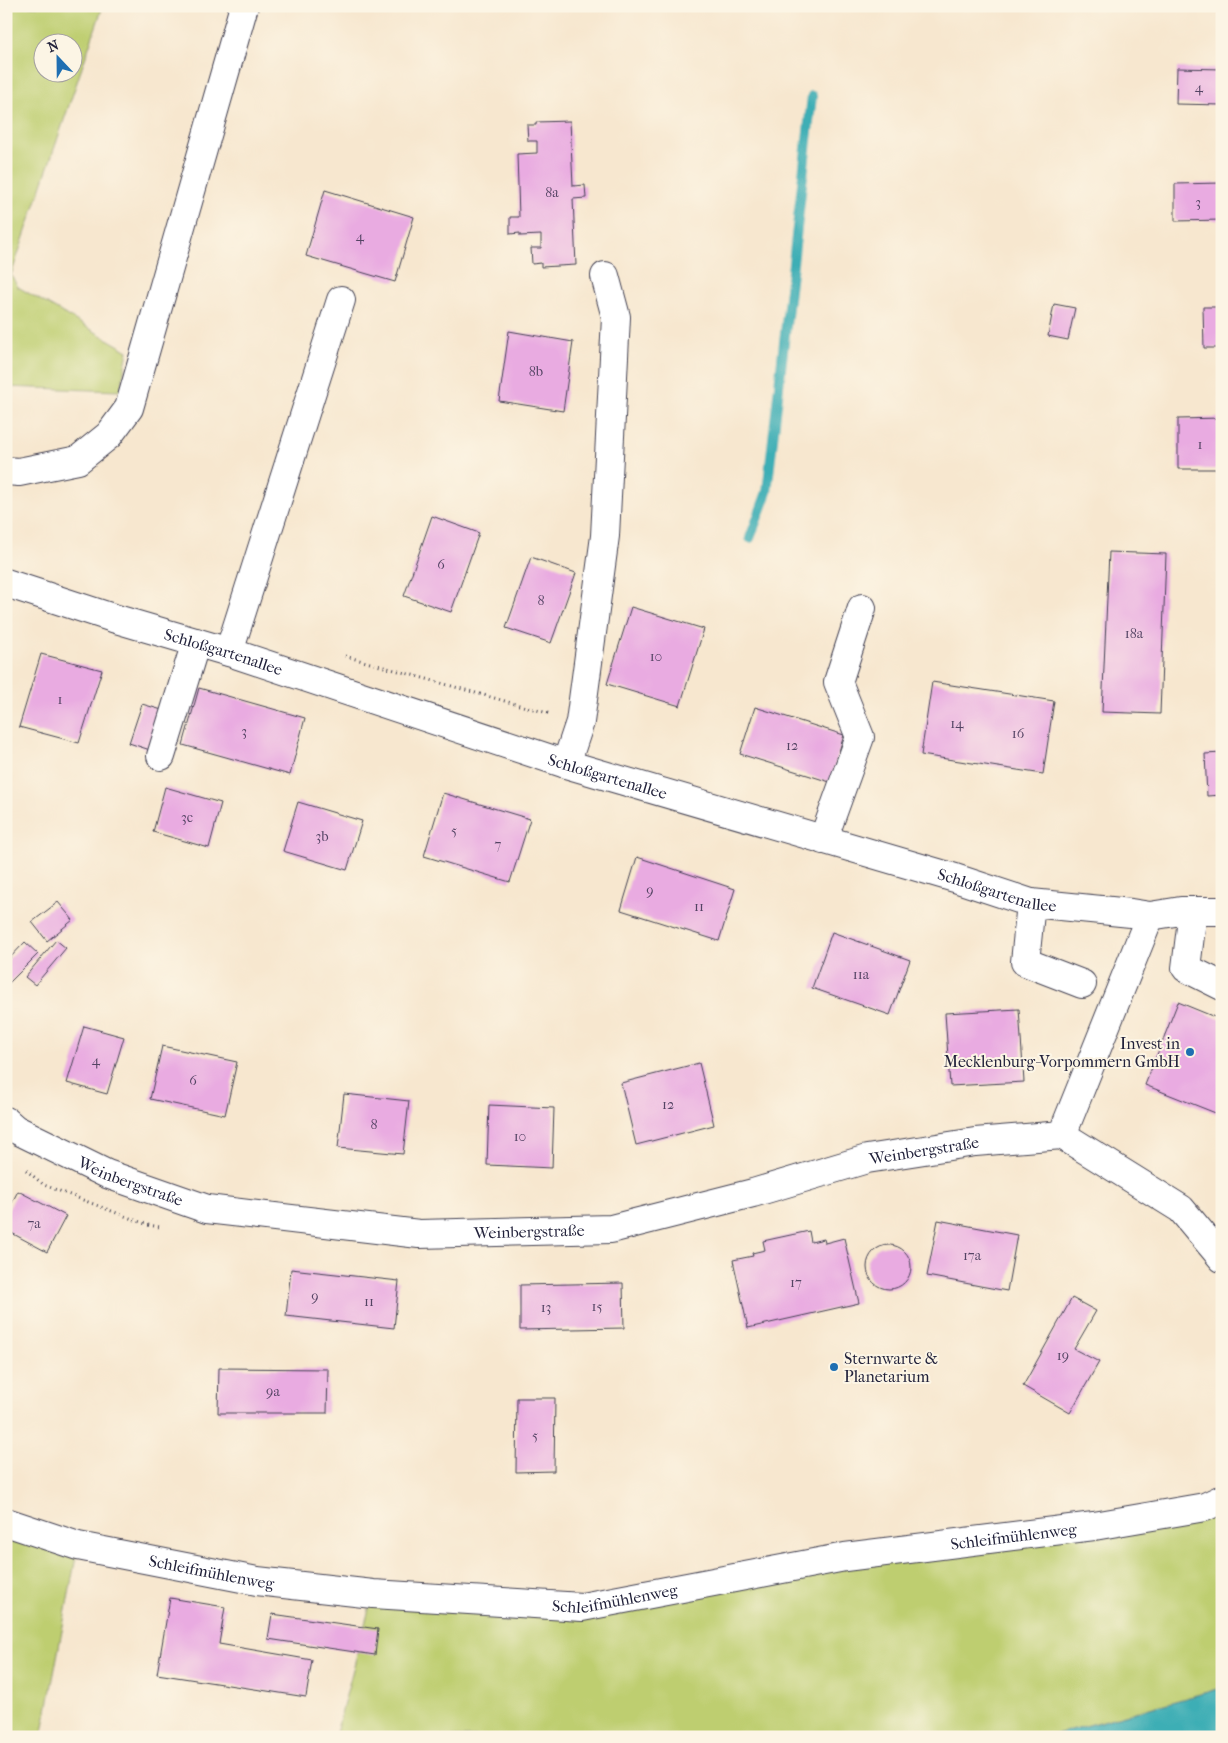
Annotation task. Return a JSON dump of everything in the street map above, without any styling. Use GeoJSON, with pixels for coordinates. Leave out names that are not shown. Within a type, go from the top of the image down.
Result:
{"type":"FeatureCollection","features":[{"type":"Feature","properties":{"kind":"street"},"geometry":{"type":"LineString","coordinates":[[6,471],[19,472],[78,460],[109,436],[129,408],[244,6]]}},
{"type":"Feature","properties":{"kind":"street"},"geometry":{"type":"LineString","coordinates":[[566,764],[580,722],[605,536],[616,317],[605,276]]}},
{"type":"Feature","properties":{"kind":"street"},"geometry":{"type":"LineString","coordinates":[[229,652],[341,300]]}},
{"type":"Feature","properties":{"kind":"street","name":"Schloßgartenallee"},"geometry":{"type":"LineString","coordinates":[[6,582],[113,618],[229,652],[566,764],[955,878],[1030,903],[1150,916],[1194,911],[1222,911]]}},
{"type":"Feature","properties":{"kind":"street"},"geometry":{"type":"LineString","coordinates":[[824,840],[860,737],[838,682],[862,608]]}},
{"type":"Feature","properties":{"kind":"street"},"geometry":{"type":"LineString","coordinates":[[161,756],[196,642]]}},
{"type":"Feature","properties":{"kind":"street"},"geometry":{"type":"LineString","coordinates":[[1030,903],[1025,962],[1082,984]]}},
{"type":"Feature","properties":{"kind":"street"},"geometry":{"type":"LineString","coordinates":[[1194,911],[1186,968],[1222,986]]}},
{"type":"Feature","properties":{"kind":"street"},"geometry":{"type":"LineString","coordinates":[[1150,916],[1062,1135],[1182,1209],[1222,1258]]}},
{"type":"Feature","properties":{"kind":"street","name":"Weinbergstraße"},"geometry":{"type":"LineString","coordinates":[[6,1121],[15,1129],[107,1174],[207,1209],[419,1234],[611,1229],[753,1193],[867,1159],[975,1142],[1062,1135]]}},
{"type":"Feature","properties":{"kind":"street","name":"Schleifmühlenweg"},"geometry":{"type":"LineString","coordinates":[[6,1522],[78,1546],[257,1581],[374,1594],[582,1607],[845,1557],[1094,1526],[1205,1506],[1222,1499]]}},
{"type":"Feature","properties":{"kind":"green space"},"geometry":{"type":"Polygon","coordinates":[[[6,6],[103,6],[82,67],[82,32],[32,32],[32,82],[77,82],[11,275],[18,287],[128,351],[120,391],[6,387],[6,6]]]}},
{"type":"Feature","properties":{"kind":"green space"},"geometry":{"type":"Polygon","coordinates":[[[1222,1499],[1222,1688],[1046,1737],[335,1737],[373,1594],[582,1607],[1222,1499]]]}},
{"type":"Feature","properties":{"kind":"green space"},"geometry":{"type":"Polygon","coordinates":[[[6,1522],[78,1546],[42,1737],[6,1737],[6,1522]]]}},
{"type":"Feature","properties":{"kind":"water"},"geometry":{"type":"Polygon","coordinates":[[[1222,1688],[1222,1737],[1046,1737],[1222,1688]]]}},
{"type":"Feature","properties":{"kind":"building"},"geometry":{"type":"Polygon","coordinates":[[[1177,68],[1222,69],[1222,105],[1176,104],[1177,68]]]}},
{"type":"Feature","properties":{"kind":"building"},"geometry":{"type":"Polygon","coordinates":[[[570,121],[573,186],[585,185],[586,198],[573,199],[576,265],[541,267],[541,263],[532,264],[531,248],[541,248],[541,235],[520,236],[520,233],[510,234],[510,217],[519,217],[517,154],[537,153],[537,141],[528,141],[527,125],[536,125],[536,122],[570,121]]]}},
{"type":"Feature","properties":{"kind":"building"},"geometry":{"type":"Polygon","coordinates":[[[1222,183],[1222,220],[1175,221],[1175,184],[1222,183]]]}},
{"type":"Feature","properties":{"kind":"building"},"geometry":{"type":"Polygon","coordinates":[[[325,190],[414,217],[395,282],[306,256],[325,190]]]}},
{"type":"Feature","properties":{"kind":"building"},"geometry":{"type":"Polygon","coordinates":[[[1054,304],[1075,308],[1068,340],[1048,336],[1054,304]]]}},
{"type":"Feature","properties":{"kind":"building"},"geometry":{"type":"Polygon","coordinates":[[[1203,307],[1222,307],[1222,348],[1204,348],[1203,307]]]}},
{"type":"Feature","properties":{"kind":"building"},"geometry":{"type":"Polygon","coordinates":[[[509,331],[573,342],[563,411],[499,401],[509,331]]]}},
{"type":"Feature","properties":{"kind":"building"},"geometry":{"type":"Polygon","coordinates":[[[1222,418],[1222,469],[1178,469],[1178,419],[1222,418]]]}},
{"type":"Feature","properties":{"kind":"building"},"geometry":{"type":"Polygon","coordinates":[[[432,516],[479,533],[451,612],[404,596],[432,516]]]}},
{"type":"Feature","properties":{"kind":"building"},"geometry":{"type":"Polygon","coordinates":[[[1109,552],[1166,554],[1160,714],[1102,712],[1109,552]]]}},
{"type":"Feature","properties":{"kind":"building"},"geometry":{"type":"Polygon","coordinates":[[[531,557],[576,573],[551,643],[506,628],[531,557]]]}},
{"type":"Feature","properties":{"kind":"building"},"geometry":{"type":"Polygon","coordinates":[[[631,607],[704,629],[680,706],[607,684],[631,607]]]}},
{"type":"Feature","properties":{"kind":"building"},"geometry":{"type":"Polygon","coordinates":[[[41,654],[102,670],[79,743],[19,727],[41,654]]]}},
{"type":"Feature","properties":{"kind":"building"},"geometry":{"type":"Polygon","coordinates":[[[932,682],[1054,701],[1043,774],[921,755],[932,682]]]}},
{"type":"Feature","properties":{"kind":"building"},"geometry":{"type":"Polygon","coordinates":[[[199,688],[305,718],[290,775],[183,745],[199,688]]]}},
{"type":"Feature","properties":{"kind":"building"},"geometry":{"type":"Polygon","coordinates":[[[142,704],[162,710],[150,750],[129,743],[142,704]]]}},
{"type":"Feature","properties":{"kind":"building"},"geometry":{"type":"Polygon","coordinates":[[[755,707],[844,735],[830,782],[740,754],[755,707]]]}},
{"type":"Feature","properties":{"kind":"building"},"geometry":{"type":"Polygon","coordinates":[[[1222,753],[1222,795],[1207,796],[1205,754],[1222,753]]]}},
{"type":"Feature","properties":{"kind":"building"},"geometry":{"type":"Polygon","coordinates":[[[165,787],[221,803],[209,848],[153,832],[165,787]]]}},
{"type":"Feature","properties":{"kind":"building"},"geometry":{"type":"Polygon","coordinates":[[[443,793],[530,819],[510,882],[424,856],[443,793]]]}},
{"type":"Feature","properties":{"kind":"building"},"geometry":{"type":"Polygon","coordinates":[[[298,802],[362,821],[347,870],[283,851],[298,802]]]}},
{"type":"Feature","properties":{"kind":"building"},"geometry":{"type":"Polygon","coordinates":[[[637,857],[735,889],[719,941],[621,910],[637,857]]]}},
{"type":"Feature","properties":{"kind":"building"},"geometry":{"type":"Polygon","coordinates":[[[58,902],[73,920],[47,941],[32,922],[58,902]]]}},
{"type":"Feature","properties":{"kind":"building"},"geometry":{"type":"Polygon","coordinates":[[[832,932],[910,960],[890,1015],[812,988],[832,932]]]}},
{"type":"Feature","properties":{"kind":"building"},"geometry":{"type":"Polygon","coordinates":[[[56,940],[66,948],[35,985],[25,977],[56,940]]]}},
{"type":"Feature","properties":{"kind":"building"},"geometry":{"type":"Polygon","coordinates":[[[25,942],[38,954],[6,986],[6,962],[25,942]]]}},
{"type":"Feature","properties":{"kind":"building","name":"Invest in Mecklenburg-Vorpommern GmbH"},"geometry":{"type":"Polygon","coordinates":[[[1178,1002],[1222,1020],[1222,1104],[1218,1114],[1145,1085],[1178,1002]]]}},
{"type":"Feature","properties":{"kind":"building"},"geometry":{"type":"Polygon","coordinates":[[[1019,1009],[1024,1082],[950,1086],[945,1013],[1019,1009]]]}},
{"type":"Feature","properties":{"kind":"building"},"geometry":{"type":"Polygon","coordinates":[[[84,1026],[124,1037],[107,1094],[67,1083],[84,1026]]]}},
{"type":"Feature","properties":{"kind":"building"},"geometry":{"type":"Polygon","coordinates":[[[162,1046],[237,1062],[225,1115],[150,1099],[162,1046]]]}},
{"type":"Feature","properties":{"kind":"building"},"geometry":{"type":"Polygon","coordinates":[[[699,1063],[714,1125],[636,1145],[621,1083],[699,1063]]]}},
{"type":"Feature","properties":{"kind":"building"},"geometry":{"type":"Polygon","coordinates":[[[344,1094],[409,1101],[403,1154],[338,1148],[344,1094]]]}},
{"type":"Feature","properties":{"kind":"building"},"geometry":{"type":"Polygon","coordinates":[[[489,1105],[554,1108],[552,1168],[487,1165],[489,1105]]]}},
{"type":"Feature","properties":{"kind":"building"},"geometry":{"type":"Polygon","coordinates":[[[18,1191],[66,1216],[47,1252],[6,1230],[6,1214],[18,1191]]]}},
{"type":"Feature","properties":{"kind":"building"},"geometry":{"type":"Polygon","coordinates":[[[938,1220],[1017,1235],[1007,1291],[927,1276],[938,1220]]]}},
{"type":"Feature","properties":{"kind":"building"},"geometry":{"type":"Polygon","coordinates":[[[809,1231],[811,1242],[824,1239],[825,1243],[844,1238],[859,1303],[748,1328],[733,1260],[753,1256],[752,1253],[765,1250],[763,1241],[809,1231]]]}},
{"type":"Feature","properties":{"kind":"building"},"geometry":{"type":"Polygon","coordinates":[[[893,1245],[905,1251],[910,1258],[910,1276],[905,1283],[898,1288],[885,1289],[877,1286],[870,1279],[867,1263],[870,1255],[877,1248],[893,1245]]]}},
{"type":"Feature","properties":{"kind":"building"},"geometry":{"type":"Polygon","coordinates":[[[291,1269],[399,1281],[394,1328],[286,1316],[291,1269]]]}},
{"type":"Feature","properties":{"kind":"building"},"geometry":{"type":"Polygon","coordinates":[[[623,1283],[624,1328],[520,1330],[520,1285],[623,1283]]]}},
{"type":"Feature","properties":{"kind":"building"},"geometry":{"type":"Polygon","coordinates":[[[1072,1298],[1096,1311],[1074,1349],[1099,1362],[1070,1413],[1023,1386],[1072,1298]]]}},
{"type":"Feature","properties":{"kind":"building"},"geometry":{"type":"Polygon","coordinates":[[[219,1368],[328,1369],[327,1413],[218,1413],[219,1368]]]}},
{"type":"Feature","properties":{"kind":"building"},"geometry":{"type":"Polygon","coordinates":[[[517,1398],[555,1398],[554,1471],[516,1472],[517,1398]]]}},
{"type":"Feature","properties":{"kind":"building"},"geometry":{"type":"Polygon","coordinates":[[[170,1598],[225,1607],[219,1644],[312,1660],[306,1697],[157,1674],[170,1598]]]}},
{"type":"Feature","properties":{"kind":"building"},"geometry":{"type":"Polygon","coordinates":[[[272,1614],[378,1629],[375,1655],[268,1639],[272,1614]]]}},
{"type":"Feature","properties":{"kind":"waterway"},"geometry":{"type":"LineString","coordinates":[[750,538],[767,492],[812,96]]}},
{"type":"Feature","properties":{"kind":"place","name":"Invest in Mecklenburg-Vorpommern GmbH"},"geometry":{"type":"Point","coordinates":[1190,1052]}},
{"type":"Feature","properties":{"kind":"place","name":"Sternwarte & Planetarium"},"geometry":{"type":"Point","coordinates":[834,1367]}}]}
